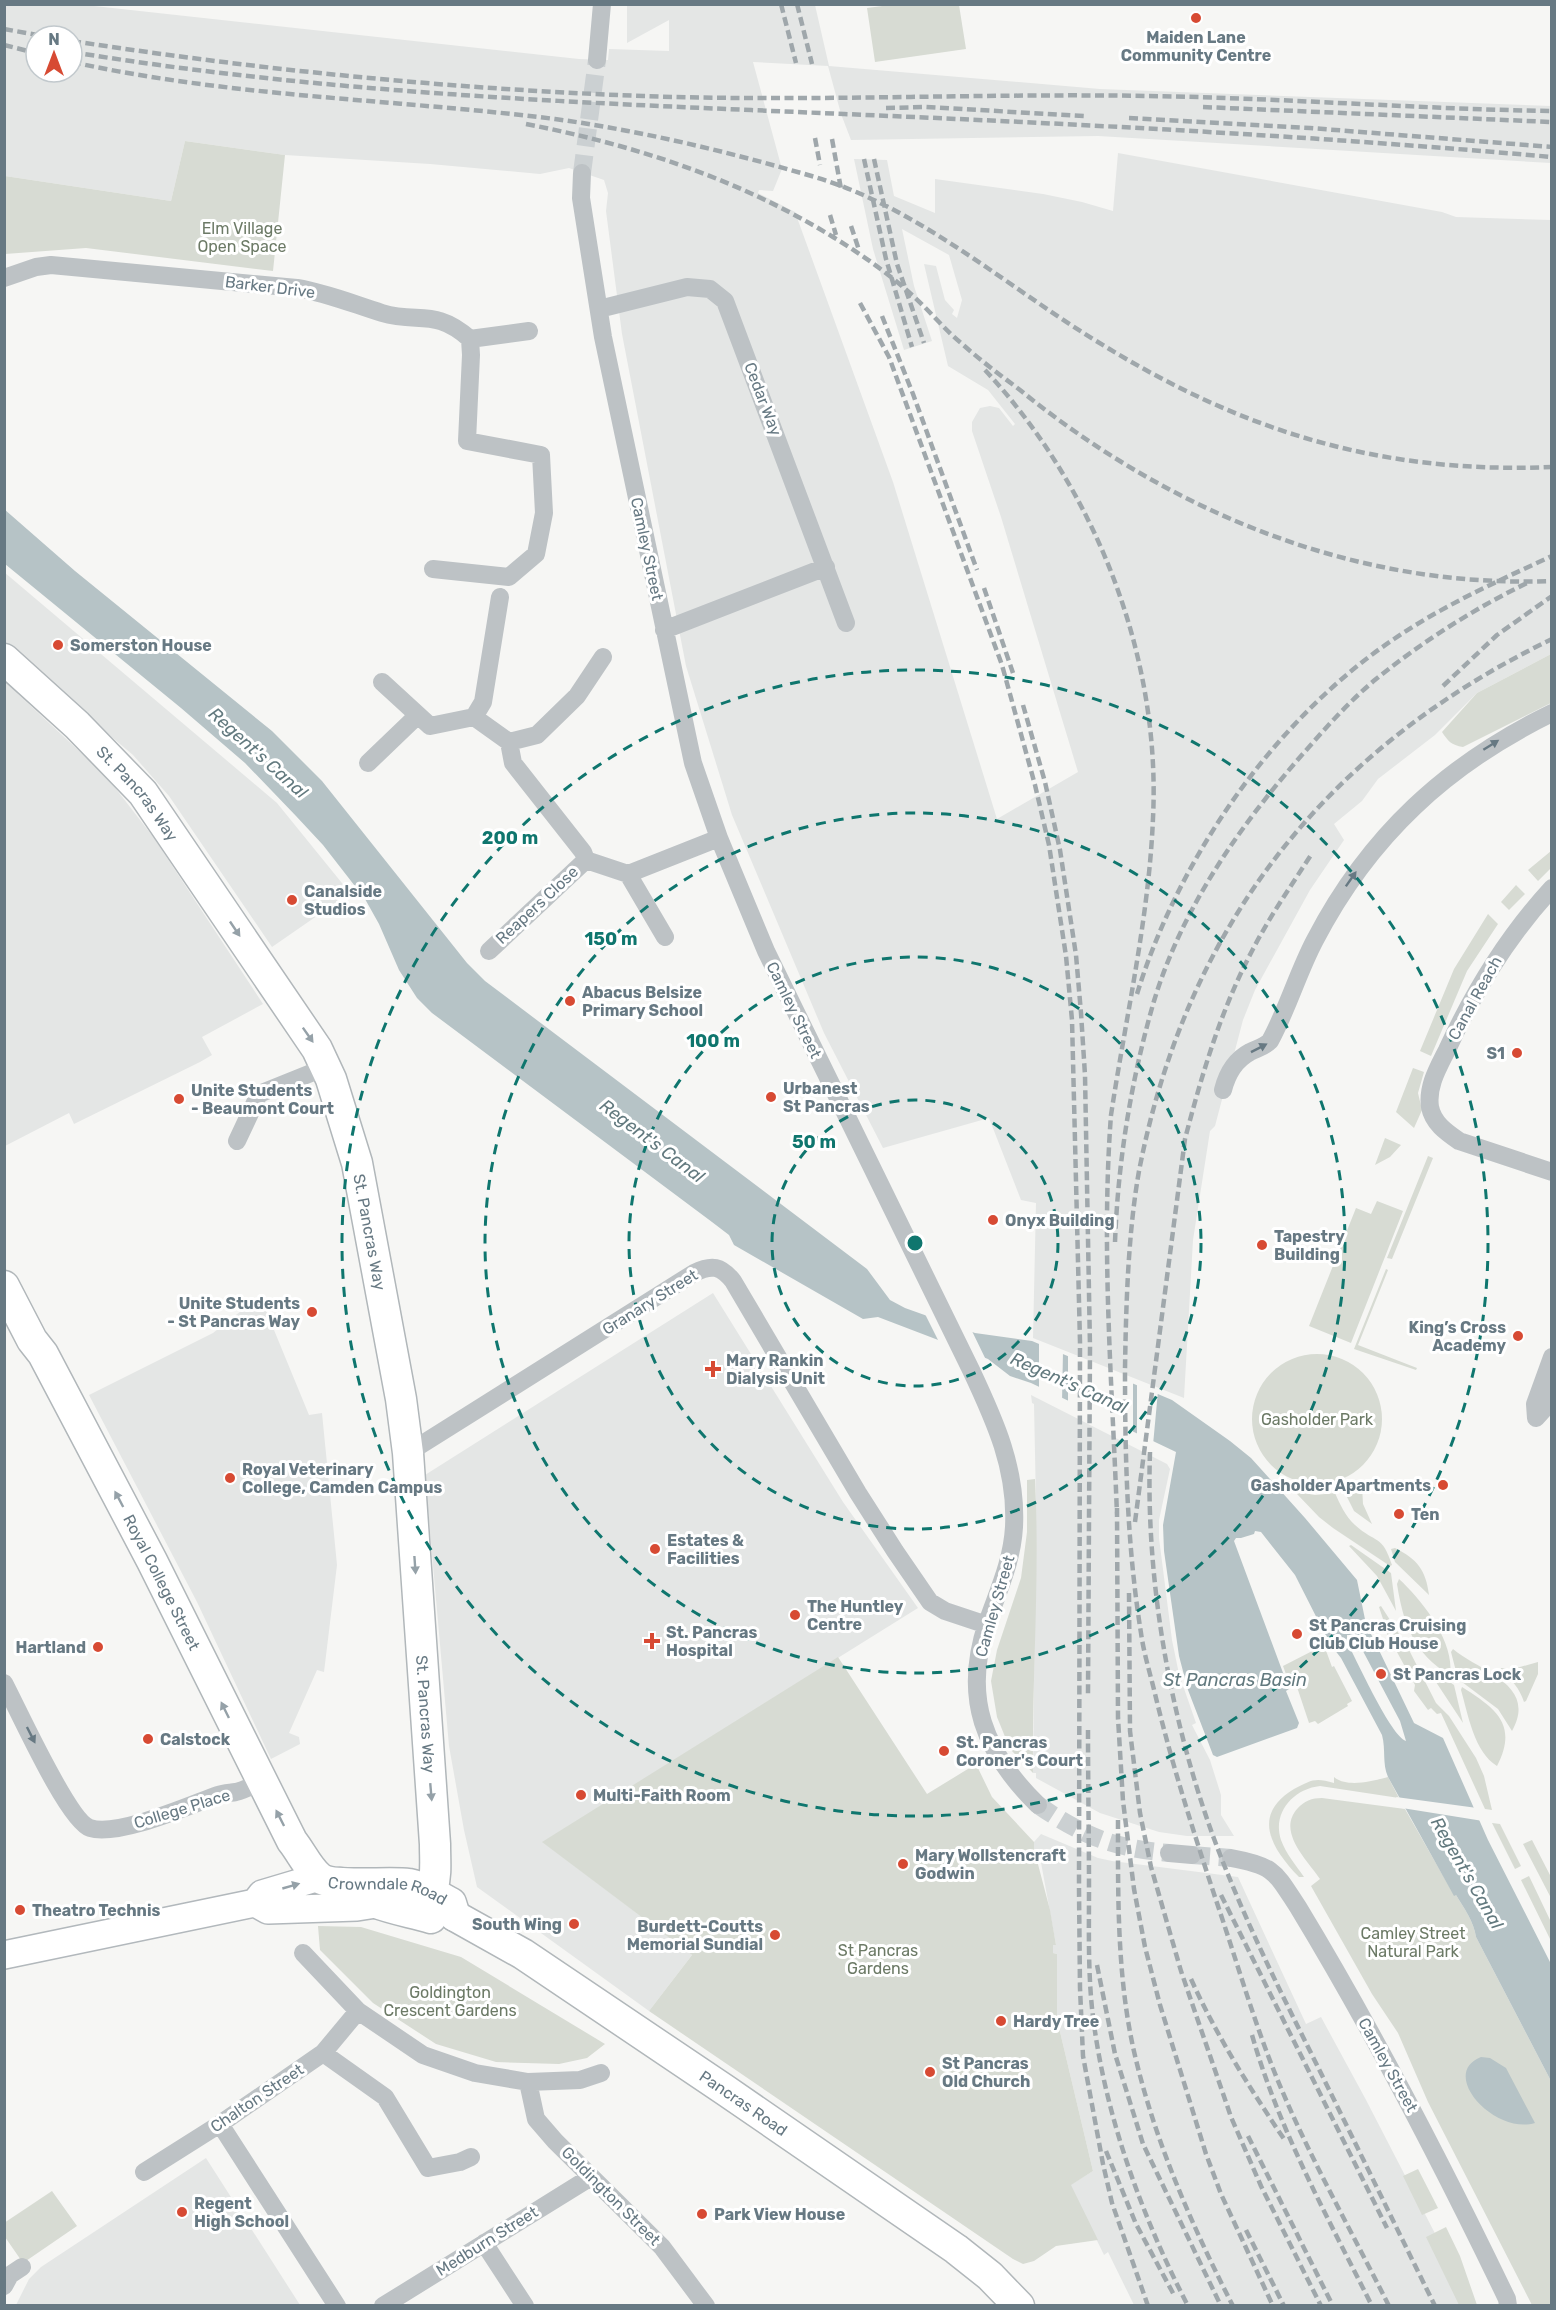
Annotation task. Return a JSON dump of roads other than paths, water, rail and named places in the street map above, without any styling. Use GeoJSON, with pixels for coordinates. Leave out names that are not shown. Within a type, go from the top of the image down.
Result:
{"type":"FeatureCollection","features":[{"type":"Feature","properties":{"kind":"main road","name":"St. Pancras Way"},"geometry":{"type":"LineString","coordinates":[[4,659],[77,724],[143,793],[318,1049],[348,1131],[362,1187],[394,1354],[408,1453],[435,1838],[435,1871],[421,1902]]}},
{"type":"Feature","properties":{"kind":"main road","name":"Royal College Street"},"geometry":{"type":"LineString","coordinates":[[4,1286],[32,1340],[43,1354],[152,1561],[292,1841],[329,1880]]}},
{"type":"Feature","properties":{"kind":"main road","name":"Crowndale Road"},"geometry":{"type":"LineString","coordinates":[[329,1880],[375,1904]]}},
{"type":"Feature","properties":{"kind":"main road","name":"Crowndale Road"},"geometry":{"type":"LineString","coordinates":[[255,1903],[262,1894],[329,1880],[380,1882],[408,1884],[421,1902],[445,1922],[455,1916]]}},
{"type":"Feature","properties":{"kind":"main road","name":"Crowndale Road"},"geometry":{"type":"LineString","coordinates":[[4,1955],[255,1903],[268,1910],[421,1902]]}},
{"type":"Feature","properties":{"kind":"main road","name":"Pancras Road"},"geometry":{"type":"LineString","coordinates":[[455,1916],[523,1954],[956,2249],[990,2276],[1013,2303]]}},
{"type":"Feature","properties":{"kind":"street"},"geometry":{"type":"LineString","coordinates":[[597,60],[602,4]]}},
{"type":"Feature","properties":{"kind":"street","name":"Camley Street"},"geometry":{"type":"LineString","coordinates":[[582,173],[581,198],[603,337],[693,763],[719,838],[766,951],[1002,1438],[1014,1502],[1014,1530],[1010,1557],[987,1625],[977,1675],[980,1716],[1003,1766],[1020,1788],[1038,1805]]}},
{"type":"Feature","properties":{"kind":"street","name":"Barker Drive"},"geometry":{"type":"LineString","coordinates":[[4,278],[36,267],[51,265],[297,288],[328,294],[399,317],[426,317],[446,322],[470,339]]}},
{"type":"Feature","properties":{"kind":"street","name":"Cedar Way"},"geometry":{"type":"LineString","coordinates":[[599,309],[687,287],[710,289],[725,301],[846,623]]}},
{"type":"Feature","properties":{"kind":"street"},"geometry":{"type":"LineString","coordinates":[[474,717],[483,702],[502,587],[536,554],[544,513],[541,455],[467,441],[470,339],[528,331]]}},
{"type":"Feature","properties":{"kind":"street"},"geometry":{"type":"LineString","coordinates":[[664,630],[826,567]]}},
{"type":"Feature","properties":{"kind":"street"},"geometry":{"type":"LineString","coordinates":[[433,569],[502,587]]}},
{"type":"Feature","properties":{"kind":"street"},"geometry":{"type":"LineString","coordinates":[[509,742],[537,735],[577,696],[603,657]]}},
{"type":"Feature","properties":{"kind":"street"},"geometry":{"type":"LineString","coordinates":[[382,682],[430,726],[474,717],[509,742],[513,763],[583,852],[586,860],[628,874],[719,838]]}},
{"type":"Feature","properties":{"kind":"street"},"geometry":{"type":"LineString","coordinates":[[1223,1090],[1234,1065],[1250,1052],[1263,1048],[1270,1041],[1313,943],[1332,909],[1351,879],[1386,835],[1414,806],[1468,760],[1518,729],[1551,713]]}},
{"type":"Feature","properties":{"kind":"street"},"geometry":{"type":"LineString","coordinates":[[368,763],[418,715]]}},
{"type":"Feature","properties":{"kind":"street","name":"Reapers Close"},"geometry":{"type":"LineString","coordinates":[[489,951],[586,860]]}},
{"type":"Feature","properties":{"kind":"street"},"geometry":{"type":"LineString","coordinates":[[628,874],[665,937]]}},
{"type":"Feature","properties":{"kind":"street","name":"Canal Reach"},"geometry":{"type":"LineString","coordinates":[[1551,888],[1494,960],[1455,1033],[1430,1088],[1430,1107],[1436,1121],[1459,1141],[1551,1172]]}},
{"type":"Feature","properties":{"kind":"street"},"geometry":{"type":"LineString","coordinates":[[237,1141],[260,1094],[326,1067]]}},
{"type":"Feature","properties":{"kind":"street","name":"Granary Street"},"geometry":{"type":"LineString","coordinates":[[408,1453],[694,1273],[716,1266],[725,1271],[733,1281],[858,1493],[894,1551],[930,1602],[945,1611],[987,1625]]}},
{"type":"Feature","properties":{"kind":"street"},"geometry":{"type":"LineString","coordinates":[[1551,1357],[1535,1404],[1534,1422],[1545,1408],[1551,1390]]}},
{"type":"Feature","properties":{"kind":"street","name":"College Place"},"geometry":{"type":"LineString","coordinates":[[4,1683],[63,1797],[75,1816],[89,1828],[106,1830],[174,1814],[221,1794],[238,1792],[261,1781]]}},
{"type":"Feature","properties":{"kind":"street"},"geometry":{"type":"LineString","coordinates":[[1168,1853],[1192,1855]]}},
{"type":"Feature","properties":{"kind":"street","name":"Camley Street"},"geometry":{"type":"LineString","coordinates":[[1232,1858],[1269,1869],[1282,1883],[1298,1907],[1422,2128],[1473,2227],[1507,2299],[1508,2306]]}},
{"type":"Feature","properties":{"kind":"street"},"geometry":{"type":"LineString","coordinates":[[303,1953],[358,2011],[423,2055],[475,2073],[528,2082],[580,2080],[601,2073]]}},
{"type":"Feature","properties":{"kind":"street","name":"Chalton Street"},"geometry":{"type":"LineString","coordinates":[[144,2172],[220,2124],[323,2053],[358,2011]]}},
{"type":"Feature","properties":{"kind":"street"},"geometry":{"type":"LineString","coordinates":[[323,2053],[385,2097],[428,2168],[460,2162],[471,2157]]}},
{"type":"Feature","properties":{"kind":"street","name":"Goldington Street"},"geometry":{"type":"LineString","coordinates":[[528,2082],[536,2119],[662,2247],[706,2306]]}},
{"type":"Feature","properties":{"kind":"street"},"geometry":{"type":"LineString","coordinates":[[220,2124],[337,2306]]}},
{"type":"Feature","properties":{"kind":"street","name":"Medburn Street"},"geometry":{"type":"LineString","coordinates":[[383,2306],[591,2177]]}},
{"type":"Feature","properties":{"kind":"street"},"geometry":{"type":"LineString","coordinates":[[484,2243],[525,2306]]}},
{"type":"Feature","properties":{"kind":"street"},"geometry":{"type":"LineString","coordinates":[[4,2286],[9,2275],[22,2267]]}},
{"type":"Feature","properties":{"kind":"water"},"geometry":{"type":"Polygon","coordinates":[[[4,509],[75,571],[272,731],[322,781],[467,963],[485,981],[867,1269],[890,1300],[905,1308],[975,1333],[1032,1341],[1172,1400],[1251,1458],[1357,1580],[1368,1634],[1371,1634],[1414,1723],[1443,1738],[1488,1840],[1551,1964],[1551,2081],[1476,1937],[1468,1915],[1456,1895],[1454,1896],[1388,1777],[1382,1735],[1341,1658],[1330,1644],[1295,1575],[1261,1532],[1255,1531],[1254,1534],[1236,1538],[1234,1541],[1289,1689],[1286,1691],[1299,1723],[1297,1728],[1217,1757],[1213,1755],[1188,1690],[1179,1656],[1164,1551],[1163,1525],[1176,1452],[1031,1383],[1010,1376],[988,1359],[878,1317],[863,1319],[734,1245],[729,1235],[432,1013],[417,998],[399,970],[379,924],[365,899],[323,845],[296,816],[245,763],[5,564],[4,509]],[[1347,1635],[1347,1642],[1366,1680],[1392,1726],[1406,1741],[1400,1721],[1353,1635],[1347,1635]]]}},
{"type":"Feature","properties":{"kind":"water"},"geometry":{"type":"Polygon","coordinates":[[[1481,2057],[1490,2058],[1506,2068],[1535,2123],[1519,2124],[1504,2120],[1489,2112],[1477,2101],[1469,2089],[1466,2076],[1469,2065],[1481,2057]]]}},
{"type":"Feature","properties":{"kind":"tunnel"},"geometry":{"type":"LineString","coordinates":[[582,173],[597,60]]}},
{"type":"Feature","properties":{"kind":"tunnel"},"geometry":{"type":"LineString","coordinates":[[1038,1805],[1070,1825],[1099,1839],[1131,1848],[1169,1853]]}},
{"type":"Feature","properties":{"kind":"tunnel"},"geometry":{"type":"LineString","coordinates":[[1192,1855],[1231,1858]]}},
{"type":"Feature","properties":{"kind":"railway"},"geometry":{"type":"LineString","coordinates":[[781,4],[796,63]]}},
{"type":"Feature","properties":{"kind":"railway"},"geometry":{"type":"LineString","coordinates":[[797,4],[812,64]]}},
{"type":"Feature","properties":{"kind":"railway"},"geometry":{"type":"LineString","coordinates":[[4,29],[24,33]]}},
{"type":"Feature","properties":{"kind":"railway"},"geometry":{"type":"LineString","coordinates":[[84,43],[214,61],[356,77],[571,93],[706,98],[1149,96],[1552,111]]}},
{"type":"Feature","properties":{"kind":"railway"},"geometry":{"type":"LineString","coordinates":[[4,45],[24,50]]}},
{"type":"Feature","properties":{"kind":"railway"},"geometry":{"type":"LineString","coordinates":[[84,54],[264,78],[457,95],[1198,131],[1552,157]]}},
{"type":"Feature","properties":{"kind":"railway"},"geometry":{"type":"LineString","coordinates":[[84,64],[191,83],[555,119],[653,136],[783,168],[848,189],[911,219],[1117,354],[1233,412],[1292,434],[1353,450],[1416,462],[1482,467],[1552,467]]}},
{"type":"Feature","properties":{"kind":"railway"},"geometry":{"type":"LineString","coordinates":[[886,108],[926,107],[1084,116]]}},
{"type":"Feature","properties":{"kind":"railway"},"geometry":{"type":"LineString","coordinates":[[1203,107],[1552,122]]}},
{"type":"Feature","properties":{"kind":"railway"},"geometry":{"type":"LineString","coordinates":[[1129,118],[1310,128],[1552,147]]}},
{"type":"Feature","properties":{"kind":"railway"},"geometry":{"type":"LineString","coordinates":[[526,124],[606,142],[685,167],[723,181],[797,216],[884,271],[975,355],[1078,434],[1139,472],[1203,506],[1269,534],[1337,556],[1407,572],[1479,580],[1552,581]]}},
{"type":"Feature","properties":{"kind":"railway"},"geometry":{"type":"LineString","coordinates":[[815,138],[820,165]]}},
{"type":"Feature","properties":{"kind":"railway"},"geometry":{"type":"LineString","coordinates":[[832,139],[841,189]]}},
{"type":"Feature","properties":{"kind":"railway"},"geometry":{"type":"LineString","coordinates":[[864,159],[886,259],[912,347]]}},
{"type":"Feature","properties":{"kind":"railway"},"geometry":{"type":"LineString","coordinates":[[874,159],[897,264],[924,343]]}},
{"type":"Feature","properties":{"kind":"railway"},"geometry":{"type":"LineString","coordinates":[[830,215],[836,235]]}},
{"type":"Feature","properties":{"kind":"railway"},"geometry":{"type":"LineString","coordinates":[[851,226],[859,250]]}},
{"type":"Feature","properties":{"kind":"railway"},"geometry":{"type":"LineString","coordinates":[[860,303],[889,357],[1002,665],[1049,845],[1066,956],[1072,1020],[1080,1342],[1079,1889],[1083,2056],[1112,2203],[1148,2306]]}},
{"type":"Feature","properties":{"kind":"railway"},"geometry":{"type":"LineString","coordinates":[[882,316],[977,570]]}},
{"type":"Feature","properties":{"kind":"railway"},"geometry":{"type":"LineString","coordinates":[[985,370],[1024,416],[1059,467],[1089,521],[1113,578],[1132,636],[1146,696],[1153,757],[1151,855],[1142,929],[1111,1115],[1108,1165],[1108,1315],[1117,1515]]}},
{"type":"Feature","properties":{"kind":"railway"},"geometry":{"type":"LineString","coordinates":[[1137,994],[1155,943],[1178,892],[1205,843],[1271,750],[1310,709],[1351,672],[1394,639],[1432,615],[1552,556]]}},
{"type":"Feature","properties":{"kind":"railway"},"geometry":{"type":"LineString","coordinates":[[1115,1242],[1119,1181],[1127,1121],[1154,1001],[1181,931],[1218,866],[1261,804],[1349,703],[1394,665],[1450,626],[1529,582]]}},
{"type":"Feature","properties":{"kind":"railway"},"geometry":{"type":"LineString","coordinates":[[984,588],[1013,673]]}},
{"type":"Feature","properties":{"kind":"railway"},"geometry":{"type":"LineString","coordinates":[[1443,686],[1497,635],[1552,596]]}},
{"type":"Feature","properties":{"kind":"railway"},"geometry":{"type":"LineString","coordinates":[[1389,2306],[1302,2135],[1268,2056],[1186,1807],[1146,1657],[1136,1600],[1126,1468],[1125,1345],[1132,1219],[1139,1171],[1161,1082],[1192,999],[1231,923],[1279,853],[1335,790],[1399,733],[1472,683],[1552,639]]}},
{"type":"Feature","properties":{"kind":"railway"},"geometry":{"type":"LineString","coordinates":[[1023,705],[1045,782],[1060,850],[1076,955],[1081,1013],[1085,1075],[1090,1347],[1088,1694]]}},
{"type":"Feature","properties":{"kind":"railway"},"geometry":{"type":"LineString","coordinates":[[1135,1522],[1185,1139],[1206,1066],[1231,995],[1260,937],[1311,855]]}},
{"type":"Feature","properties":{"kind":"railway"},"geometry":{"type":"LineString","coordinates":[[1150,1452],[1153,1559],[1167,1668],[1193,1775],[1210,1827],[1238,1899],[1268,1964],[1435,2306]]}},
{"type":"Feature","properties":{"kind":"railway"},"geometry":{"type":"LineString","coordinates":[[1117,1508],[1118,1718],[1123,1801],[1134,1889],[1145,1947],[1160,2005],[1206,2154],[1221,2194],[1273,2306]]}},
{"type":"Feature","properties":{"kind":"railway"},"geometry":{"type":"LineString","coordinates":[[1129,1593],[1130,1731],[1140,1813],[1151,1867],[1181,1971],[1231,2117],[1261,2186],[1321,2306]]}},
{"type":"Feature","properties":{"kind":"railway"},"geometry":{"type":"LineString","coordinates":[[1088,1730],[1089,1964],[1097,2046],[1126,2161],[1155,2235],[1188,2306]]}},
{"type":"Feature","properties":{"kind":"railway"},"geometry":{"type":"LineString","coordinates":[[1118,1820],[1121,1962],[1128,2019],[1141,2081],[1162,2147],[1188,2212],[1233,2306]]}},
{"type":"Feature","properties":{"kind":"railway"},"geometry":{"type":"LineString","coordinates":[[1221,1895],[1387,2228]]}},
{"type":"Feature","properties":{"kind":"railway"},"geometry":{"type":"LineString","coordinates":[[1097,1965],[1115,2054],[1143,2144],[1221,2306]]}},
{"type":"Feature","properties":{"kind":"railway"},"geometry":{"type":"LineString","coordinates":[[1191,1979],[1235,2063],[1286,2142]]}},
{"type":"Feature","properties":{"kind":"railway"},"geometry":{"type":"LineString","coordinates":[[1252,2035],[1290,2139],[1372,2306]]}},
{"type":"Feature","properties":{"kind":"railway"},"geometry":{"type":"LineString","coordinates":[[1248,2136],[1333,2306]]}},
{"type":"Feature","properties":{"kind":"railway"},"geometry":{"type":"LineString","coordinates":[[1106,2151],[1136,2224],[1174,2295]]}},
{"type":"Feature","properties":{"kind":"railway"},"geometry":{"type":"LineString","coordinates":[[1246,2230],[1284,2306]]}},
{"type":"Feature","properties":{"kind":"place","name":"Maiden Lane Community Centre"},"geometry":{"type":"Point","coordinates":[1196,18]}},
{"type":"Feature","properties":{"kind":"place","name":"Somerston House"},"geometry":{"type":"Point","coordinates":[58,645]}},
{"type":"Feature","properties":{"kind":"place","name":"Canalside Studios"},"geometry":{"type":"Point","coordinates":[292,900]}},
{"type":"Feature","properties":{"kind":"place","name":"Abacus Belsize Primary School"},"geometry":{"type":"Point","coordinates":[570,1001]}},
{"type":"Feature","properties":{"kind":"place","name":"S1"},"geometry":{"type":"Point","coordinates":[1517,1053]}},
{"type":"Feature","properties":{"kind":"place","name":"Urbanest St Pancras"},"geometry":{"type":"Point","coordinates":[771,1097]}},
{"type":"Feature","properties":{"kind":"place","name":"Unite Students - Beaumont Court"},"geometry":{"type":"Point","coordinates":[179,1099]}},
{"type":"Feature","properties":{"kind":"place","name":"Onyx Building"},"geometry":{"type":"Point","coordinates":[993,1220]}},
{"type":"Feature","properties":{"kind":"place","name":"Tapestry Building"},"geometry":{"type":"Point","coordinates":[1262,1245]}},
{"type":"Feature","properties":{"kind":"place","name":"Unite Students - St Pancras Way"},"geometry":{"type":"Point","coordinates":[312,1312]}},
{"type":"Feature","properties":{"kind":"place","name":"King’s Cross Academy"},"geometry":{"type":"Point","coordinates":[1518,1336]}},
{"type":"Feature","properties":{"kind":"place","name":"Mary Rankin Dialysis Unit"},"geometry":{"type":"Point","coordinates":[713,1369]}},
{"type":"Feature","properties":{"kind":"place","name":"Royal Veterinary College, Camden Campus"},"geometry":{"type":"Point","coordinates":[230,1478]}},
{"type":"Feature","properties":{"kind":"place","name":"Gasholder Apartments"},"geometry":{"type":"Point","coordinates":[1443,1485]}},
{"type":"Feature","properties":{"kind":"place","name":"Ten"},"geometry":{"type":"Point","coordinates":[1399,1514]}},
{"type":"Feature","properties":{"kind":"place","name":"Estates & Facilities"},"geometry":{"type":"Point","coordinates":[655,1549]}},
{"type":"Feature","properties":{"kind":"place","name":"The Huntley Centre"},"geometry":{"type":"Point","coordinates":[795,1615]}},
{"type":"Feature","properties":{"kind":"place","name":"St Pancras Cruising Club Club House"},"geometry":{"type":"Point","coordinates":[1297,1634]}},
{"type":"Feature","properties":{"kind":"place","name":"St. Pancras Hospital"},"geometry":{"type":"Point","coordinates":[652,1641]}},
{"type":"Feature","properties":{"kind":"place","name":"Hartland"},"geometry":{"type":"Point","coordinates":[98,1647]}},
{"type":"Feature","properties":{"kind":"place","name":"St Pancras Lock"},"geometry":{"type":"Point","coordinates":[1381,1674]}},
{"type":"Feature","properties":{"kind":"place","name":"Calstock"},"geometry":{"type":"Point","coordinates":[148,1739]}},
{"type":"Feature","properties":{"kind":"place","name":"St. Pancras Coroner's Court"},"geometry":{"type":"Point","coordinates":[944,1751]}},
{"type":"Feature","properties":{"kind":"place","name":"Multi-Faith Room"},"geometry":{"type":"Point","coordinates":[581,1795]}},
{"type":"Feature","properties":{"kind":"place","name":"Mary Wollstencraft Godwin"},"geometry":{"type":"Point","coordinates":[903,1864]}},
{"type":"Feature","properties":{"kind":"place","name":"Theatro Technis"},"geometry":{"type":"Point","coordinates":[20,1910]}},
{"type":"Feature","properties":{"kind":"place","name":"South Wing"},"geometry":{"type":"Point","coordinates":[574,1924]}},
{"type":"Feature","properties":{"kind":"place","name":"Burdett-Coutts Memorial Sundial"},"geometry":{"type":"Point","coordinates":[775,1935]}},
{"type":"Feature","properties":{"kind":"place","name":"Hardy Tree"},"geometry":{"type":"Point","coordinates":[1001,2021]}},
{"type":"Feature","properties":{"kind":"place","name":"St Pancras Old Church"},"geometry":{"type":"Point","coordinates":[930,2072]}},
{"type":"Feature","properties":{"kind":"place","name":"Regent High School"},"geometry":{"type":"Point","coordinates":[182,2212]}},
{"type":"Feature","properties":{"kind":"place","name":"Park View House"},"geometry":{"type":"Point","coordinates":[702,2214]}},
{"type":"Feature","properties":{"kind":"park label","name":"Elm Village Open Space"},"geometry":{"type":"Point","coordinates":[242,237]}},
{"type":"Feature","properties":{"kind":"park label","name":"Gasholder Park"},"geometry":{"type":"Point","coordinates":[1317,1419]}},
{"type":"Feature","properties":{"kind":"park label","name":"Camley Street Natural Park"},"geometry":{"type":"Point","coordinates":[1413,1942]}},
{"type":"Feature","properties":{"kind":"park label","name":"St Pancras Gardens"},"geometry":{"type":"Point","coordinates":[878,1959]}},
{"type":"Feature","properties":{"kind":"park label","name":"Goldington Crescent Gardens"},"geometry":{"type":"Point","coordinates":[450,2001]}},
{"type":"Feature","properties":{"kind":"water label","name":"Regent's Canal"},"geometry":{"type":"Point","coordinates":[258,753]}},
{"type":"Feature","properties":{"kind":"water label","name":"Regent's Canal"},"geometry":{"type":"Point","coordinates":[652,1141]}},
{"type":"Feature","properties":{"kind":"water label","name":"Regent's Canal"},"geometry":{"type":"Point","coordinates":[1069,1383]}},
{"type":"Feature","properties":{"kind":"water label","name":"St Pancras Basin"},"geometry":{"type":"Point","coordinates":[1235,1680]}},
{"type":"Feature","properties":{"kind":"water label","name":"Regent's Canal"},"geometry":{"type":"Point","coordinates":[1467,1873]}}]}
